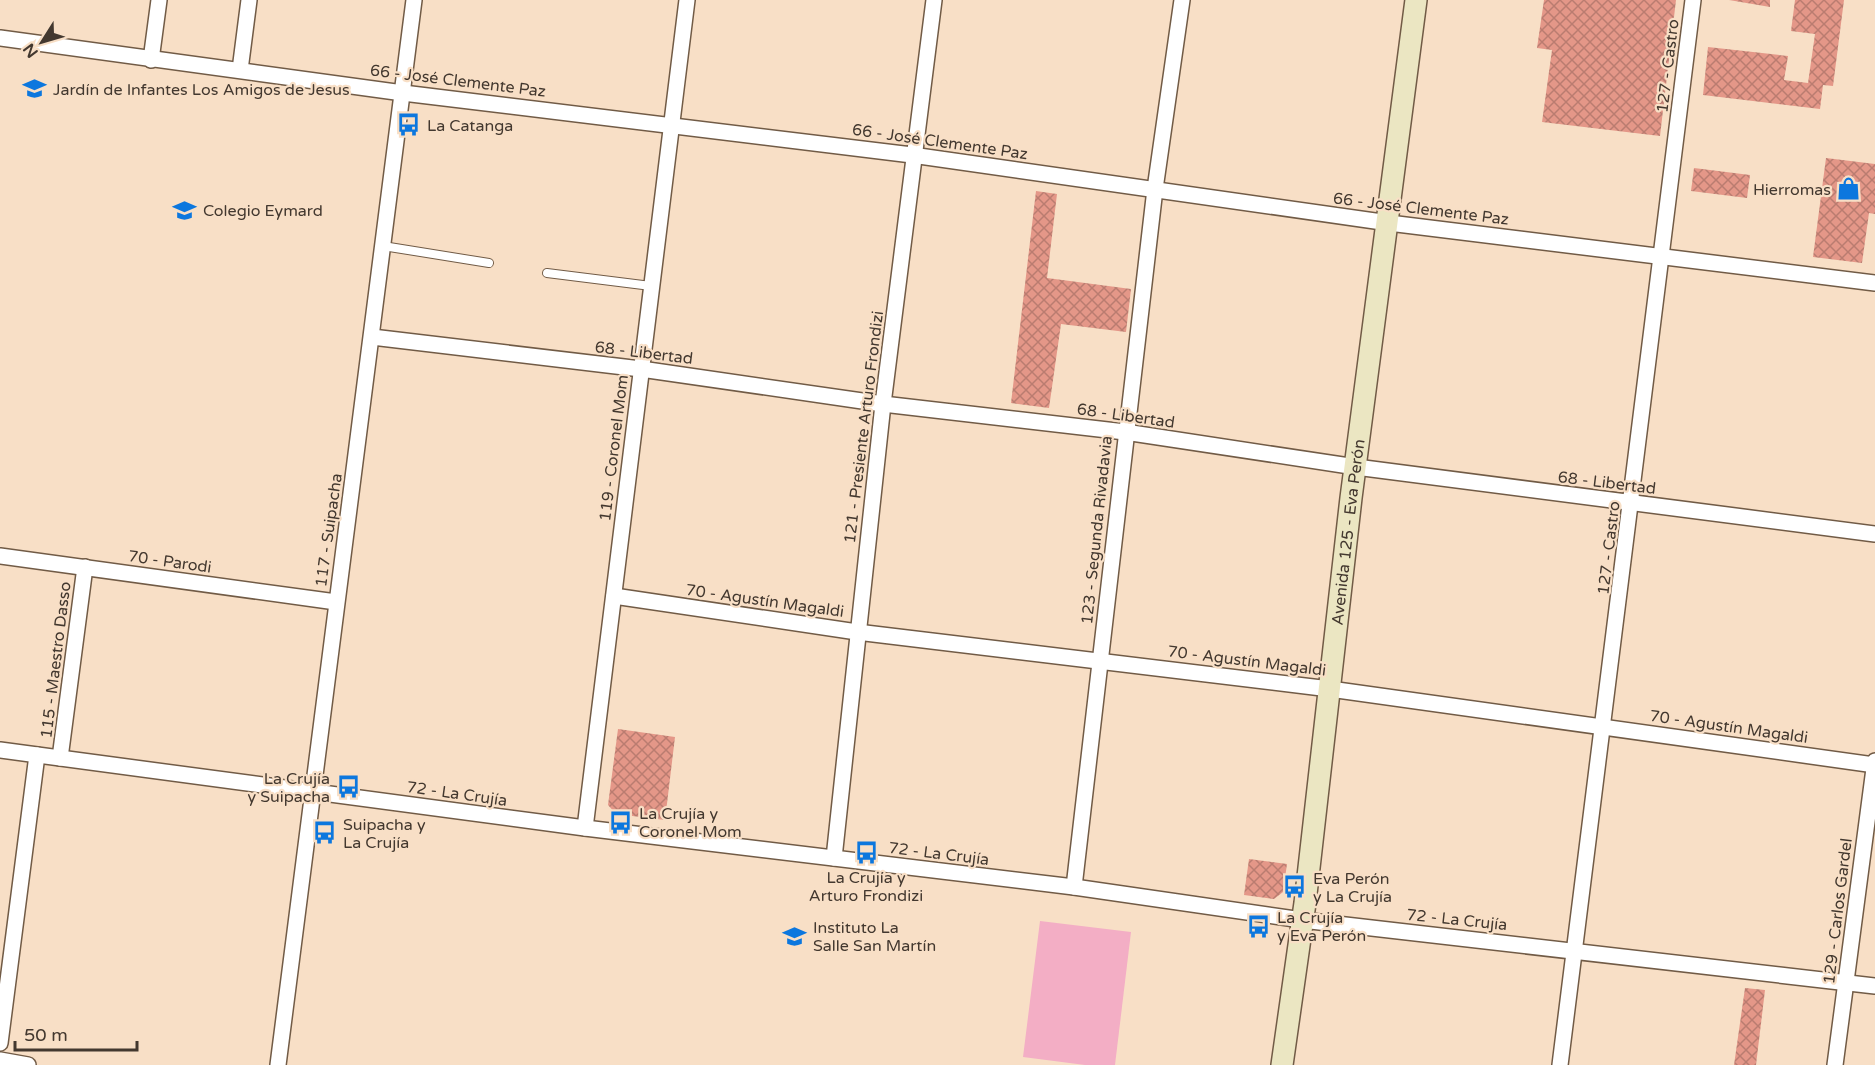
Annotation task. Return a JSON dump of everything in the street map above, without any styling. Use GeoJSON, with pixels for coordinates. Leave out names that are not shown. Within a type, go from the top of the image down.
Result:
{"type":"FeatureCollection","features":[{"type":"Feature","properties":{"kind":"main road","name":"Avenida 125 - Eva Perón"},"geometry":{"type":"LineString","coordinates":[[1282,1065],[1416,0]]}},
{"type":"Feature","properties":{"kind":"street"},"geometry":{"type":"LineString","coordinates":[[151,60],[159,0]]}},
{"type":"Feature","properties":{"kind":"street"},"geometry":{"type":"LineString","coordinates":[[240,70],[249,0]]}},
{"type":"Feature","properties":{"kind":"street","name":"117 - Suipacha"},"geometry":{"type":"LineString","coordinates":[[278,1065],[414,0]]}},
{"type":"Feature","properties":{"kind":"street","name":"119 - Coronel Mom"},"geometry":{"type":"LineString","coordinates":[[585,828],[687,0]]}},
{"type":"Feature","properties":{"kind":"street","name":"121 - Presiente Arturo Frondizi"},"geometry":{"type":"LineString","coordinates":[[834,858],[857,632],[912,155],[934,0]]}},
{"type":"Feature","properties":{"kind":"street","name":"123 - Segunda Rivadavia"},"geometry":{"type":"LineString","coordinates":[[1074,887],[1125,432],[1155,189],[1182,0]]}},
{"type":"Feature","properties":{"kind":"street","name":"127 - Castro"},"geometry":{"type":"LineString","coordinates":[[1560,1065],[1693,0]]}},
{"type":"Feature","properties":{"kind":"street","name":"66 - José Clemente Paz"},"geometry":{"type":"LineString","coordinates":[[0,38],[403,93],[912,155],[1389,223],[1875,283]]}},
{"type":"Feature","properties":{"kind":"street","name":"68 - Libertad"},"geometry":{"type":"LineString","coordinates":[[372,337],[641,369],[883,404],[1125,432],[1356,467],[1875,534]]}},
{"type":"Feature","properties":{"kind":"street","name":"70 - Parodi"},"geometry":{"type":"LineString","coordinates":[[0,556],[336,602]]}},
{"type":"Feature","properties":{"kind":"street","name":"115 - Maestro Dasso"},"geometry":{"type":"LineString","coordinates":[[60,758],[85,567]]}},
{"type":"Feature","properties":{"kind":"street","name":"70 - Agustín Magaldi"},"geometry":{"type":"LineString","coordinates":[[614,596],[857,632],[1330,689],[1875,764]]}},
{"type":"Feature","properties":{"kind":"street","name":"72 - La Crujía"},"geometry":{"type":"LineString","coordinates":[[0,750],[585,828],[1074,887],[1302,920],[1875,986]]}},
{"type":"Feature","properties":{"kind":"street","name":"115 - Maestro Dasso"},"geometry":{"type":"LineString","coordinates":[[0,1043],[37,755]]}},
{"type":"Feature","properties":{"kind":"street","name":"129 - Carlos Gardel"},"geometry":{"type":"LineString","coordinates":[[1835,1065],[1875,764]]}},
{"type":"Feature","properties":{"kind":"street"},"geometry":{"type":"LineString","coordinates":[[0,1060],[28,1065]]}},
{"type":"Feature","properties":{"kind":"lane"},"geometry":{"type":"LineString","coordinates":[[383,246],[489,263]]}},
{"type":"Feature","properties":{"kind":"lane"},"geometry":{"type":"LineString","coordinates":[[547,273],[651,286]]}},
{"type":"Feature","properties":{"kind":"shaded area"},"geometry":{"type":"Polygon","coordinates":[[[1040,921],[1131,932],[1115,1065],[1085,1065],[1023,1057],[1040,921]]]}},
{"type":"Feature","properties":{"kind":"building"},"geometry":{"type":"Polygon","coordinates":[[[1544,0],[1676,0],[1660,136],[1542,122],[1552,50],[1537,48],[1544,0]]]}},
{"type":"Feature","properties":{"kind":"building"},"geometry":{"type":"Polygon","coordinates":[[[1729,0],[1770,0],[1770,7],[1729,0]]]}},
{"type":"Feature","properties":{"kind":"building"},"geometry":{"type":"Polygon","coordinates":[[[1795,0],[1844,0],[1833,86],[1823,85],[1820,109],[1703,95],[1708,47],[1788,56],[1784,80],[1808,83],[1815,34],[1791,31],[1795,0]]]}},
{"type":"Feature","properties":{"kind":"building","name":"Hierromas"},"geometry":{"type":"Polygon","coordinates":[[[1826,158],[1875,164],[1875,214],[1869,213],[1862,263],[1813,257],[1826,158]]]}},
{"type":"Feature","properties":{"kind":"building"},"geometry":{"type":"Polygon","coordinates":[[[1694,168],[1750,175],[1747,198],[1691,191],[1694,168]]]}},
{"type":"Feature","properties":{"kind":"building"},"geometry":{"type":"Polygon","coordinates":[[[1036,191],[1057,194],[1047,278],[1131,289],[1126,332],[1061,324],[1049,408],[1011,403],[1036,191]]]}},
{"type":"Feature","properties":{"kind":"building"},"geometry":{"type":"Polygon","coordinates":[[[618,729],[675,737],[665,820],[616,814],[608,805],[618,729]]]}},
{"type":"Feature","properties":{"kind":"building"},"geometry":{"type":"Polygon","coordinates":[[[1249,859],[1287,864],[1283,892],[1274,899],[1244,895],[1249,859]]]}},
{"type":"Feature","properties":{"kind":"building"},"geometry":{"type":"Polygon","coordinates":[[[1745,988],[1765,990],[1756,1065],[1734,1065],[1745,988]]]}},
{"type":"Feature","properties":{"kind":"place","name":"Jardín de Infantes Los Amigos de Jesus"},"geometry":{"type":"Point","coordinates":[35,89]}},
{"type":"Feature","properties":{"kind":"place","name":"La Catanga"},"geometry":{"type":"Point","coordinates":[409,125]}},
{"type":"Feature","properties":{"kind":"place","name":"Hierromas"},"geometry":{"type":"Point","coordinates":[1849,189]}},
{"type":"Feature","properties":{"kind":"place","name":"Colegio Eymard"},"geometry":{"type":"Point","coordinates":[185,210]}},
{"type":"Feature","properties":{"kind":"place","name":"La Crujía y Suipacha"},"geometry":{"type":"Point","coordinates":[348,787]}},
{"type":"Feature","properties":{"kind":"place","name":"La Crujía y Coronel Mom"},"geometry":{"type":"Point","coordinates":[621,822]}},
{"type":"Feature","properties":{"kind":"place","name":"Suipacha y La Crujía"},"geometry":{"type":"Point","coordinates":[325,833]}},
{"type":"Feature","properties":{"kind":"place","name":"La Crujía y Arturo Frondizi"},"geometry":{"type":"Point","coordinates":[866,852]}},
{"type":"Feature","properties":{"kind":"place","name":"Eva Perón y La Crujía"},"geometry":{"type":"Point","coordinates":[1295,887]}},
{"type":"Feature","properties":{"kind":"place","name":"La Crujía y Eva Perón"},"geometry":{"type":"Point","coordinates":[1259,926]}},
{"type":"Feature","properties":{"kind":"place","name":"Instituto La Salle San Martín"},"geometry":{"type":"Point","coordinates":[795,936]}}]}
